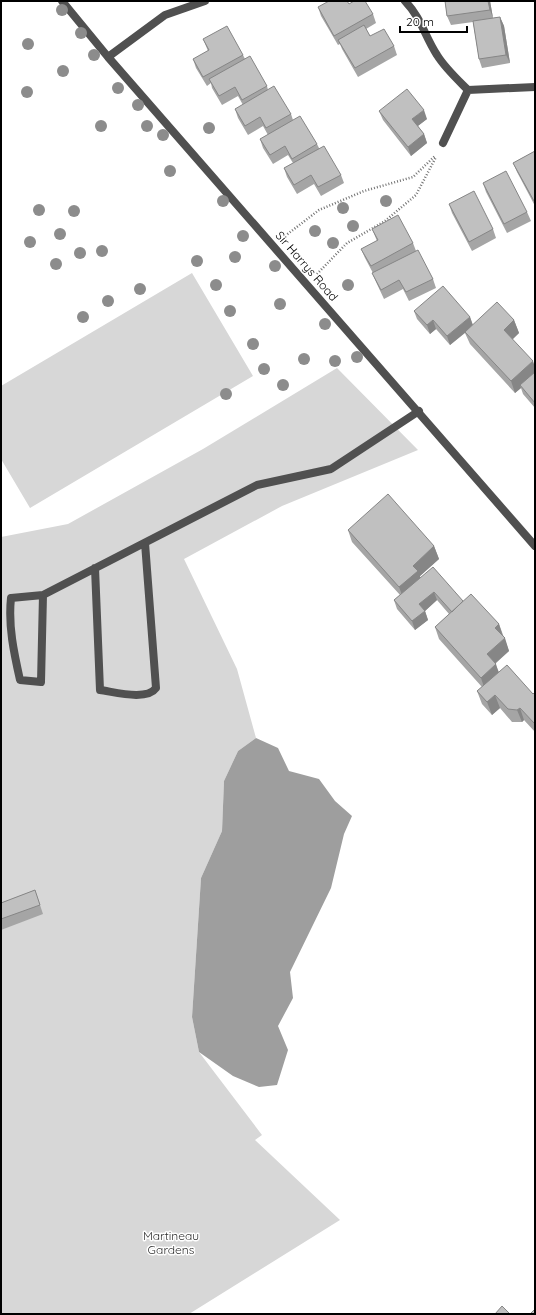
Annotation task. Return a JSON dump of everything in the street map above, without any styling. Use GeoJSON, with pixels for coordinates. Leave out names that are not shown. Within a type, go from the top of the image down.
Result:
{"type":"FeatureCollection","features":[{"type":"Feature","properties":{"kind":"street","name":"Sir Harrys Road"},"geometry":{"type":"LineString","coordinates":[[62,1],[108,57],[419,411],[535,546]]}},
{"type":"Feature","properties":{"kind":"street"},"geometry":{"type":"LineString","coordinates":[[108,57],[166,15],[205,1]]}},
{"type":"Feature","properties":{"kind":"street"},"geometry":{"type":"LineString","coordinates":[[405,1],[416,12],[437,55],[455,78],[468,90],[535,87]]}},
{"type":"Feature","properties":{"kind":"street"},"geometry":{"type":"LineString","coordinates":[[443,143],[468,90]]}},
{"type":"Feature","properties":{"kind":"street"},"geometry":{"type":"LineString","coordinates":[[43,595],[41,682],[20,680],[13,650],[10,612],[11,598],[43,595],[258,485],[331,470],[419,411]]}},
{"type":"Feature","properties":{"kind":"street"},"geometry":{"type":"LineString","coordinates":[[95,568],[100,690],[145,696],[153,693],[156,688],[145,543]]}},
{"type":"Feature","properties":{"kind":"path"},"geometry":{"type":"LineString","coordinates":[[285,237],[319,210],[364,191],[412,177],[433,159],[443,143]]}},
{"type":"Feature","properties":{"kind":"path"},"geometry":{"type":"LineString","coordinates":[[316,274],[347,243],[385,221],[416,195],[443,143]]}},
{"type":"Feature","properties":{"kind":"green space"},"geometry":{"type":"Polygon","coordinates":[[[192,273],[253,376],[30,508],[1,459],[1,386],[192,273]]]}},
{"type":"Feature","properties":{"kind":"green space","name":"Martineau Gardens"},"geometry":{"type":"Polygon","coordinates":[[[337,368],[418,450],[282,506],[184,559],[237,669],[256,738],[238,751],[224,781],[222,831],[201,878],[192,1017],[199,1052],[262,1135],[255,1140],[340,1220],[189,1314],[1,1314],[1,537],[68,524],[203,449],[337,368]]]}},
{"type":"Feature","properties":{"kind":"shaded area"},"geometry":{"type":"Polygon","coordinates":[[[256,738],[278,748],[289,771],[319,779],[335,801],[352,816],[344,834],[331,888],[290,972],[293,998],[278,1026],[288,1050],[277,1085],[259,1087],[233,1076],[199,1052],[192,1017],[201,878],[222,831],[224,781],[238,751],[256,738]]]}},
{"type":"Feature","properties":{"kind":"building"},"geometry":{"type":"Polygon","coordinates":[[[329,1],[347,1],[349,4],[354,1],[365,1],[373,14],[334,36],[318,7],[329,1]]]}},
{"type":"Feature","properties":{"kind":"building"},"geometry":{"type":"Polygon","coordinates":[[[445,1],[488,1],[490,10],[447,16],[445,1]]]}},
{"type":"Feature","properties":{"kind":"building"},"geometry":{"type":"Polygon","coordinates":[[[500,17],[506,55],[479,59],[473,21],[500,17]]]}},
{"type":"Feature","properties":{"kind":"building"},"geometry":{"type":"Polygon","coordinates":[[[364,25],[370,36],[384,29],[394,46],[355,68],[338,40],[364,25]]]}},
{"type":"Feature","properties":{"kind":"building"},"geometry":{"type":"Polygon","coordinates":[[[227,26],[243,55],[203,77],[193,59],[209,50],[203,39],[227,26]]]}},
{"type":"Feature","properties":{"kind":"building"},"geometry":{"type":"Polygon","coordinates":[[[250,56],[267,86],[242,100],[235,87],[219,96],[209,79],[250,56]]]}},
{"type":"Feature","properties":{"kind":"building"},"geometry":{"type":"Polygon","coordinates":[[[274,86],[291,114],[266,128],[260,117],[245,126],[235,109],[274,86]]]}},
{"type":"Feature","properties":{"kind":"building"},"geometry":{"type":"Polygon","coordinates":[[[407,89],[424,110],[412,119],[424,134],[408,147],[379,111],[407,89]]]}},
{"type":"Feature","properties":{"kind":"building"},"geometry":{"type":"Polygon","coordinates":[[[300,116],[317,144],[292,159],[285,146],[270,155],[260,139],[300,116]]]}},
{"type":"Feature","properties":{"kind":"building"},"geometry":{"type":"Polygon","coordinates":[[[324,146],[341,175],[318,187],[311,175],[294,185],[284,168],[324,146]]]}},
{"type":"Feature","properties":{"kind":"building"},"geometry":{"type":"Polygon","coordinates":[[[535,151],[535,200],[534,201],[513,163],[535,151]]]}},
{"type":"Feature","properties":{"kind":"building"},"geometry":{"type":"Polygon","coordinates":[[[506,171],[527,212],[504,224],[483,183],[506,171]]]}},
{"type":"Feature","properties":{"kind":"building"},"geometry":{"type":"Polygon","coordinates":[[[474,191],[493,229],[469,242],[449,204],[474,191]]]}},
{"type":"Feature","properties":{"kind":"building"},"geometry":{"type":"Polygon","coordinates":[[[398,215],[413,243],[371,266],[361,249],[378,240],[372,229],[398,215]]]}},
{"type":"Feature","properties":{"kind":"building"},"geometry":{"type":"Polygon","coordinates":[[[418,250],[433,279],[406,292],[399,280],[381,290],[372,273],[418,250]]]}},
{"type":"Feature","properties":{"kind":"building"},"geometry":{"type":"Polygon","coordinates":[[[443,286],[470,317],[447,336],[433,320],[427,325],[414,311],[443,286]]]}},
{"type":"Feature","properties":{"kind":"building"},"geometry":{"type":"Polygon","coordinates":[[[497,302],[514,320],[504,330],[533,361],[511,381],[465,332],[497,302]]]}},
{"type":"Feature","properties":{"kind":"building"},"geometry":{"type":"Polygon","coordinates":[[[535,372],[535,403],[520,385],[535,372]]]}},
{"type":"Feature","properties":{"kind":"building"},"geometry":{"type":"Polygon","coordinates":[[[388,494],[434,546],[413,566],[418,571],[399,587],[348,530],[388,494]]]}},
{"type":"Feature","properties":{"kind":"building"},"geometry":{"type":"Polygon","coordinates":[[[433,567],[463,601],[452,612],[434,592],[419,604],[425,611],[412,621],[394,600],[433,567]]]}},
{"type":"Feature","properties":{"kind":"building"},"geometry":{"type":"Polygon","coordinates":[[[471,594],[499,624],[495,628],[505,638],[487,654],[496,664],[481,678],[435,627],[471,594]]]}},
{"type":"Feature","properties":{"kind":"building"},"geometry":{"type":"Polygon","coordinates":[[[507,665],[533,694],[535,692],[534,723],[520,708],[517,710],[508,709],[495,695],[487,702],[477,691],[507,665]]]}},
{"type":"Feature","properties":{"kind":"building"},"geometry":{"type":"Polygon","coordinates":[[[35,890],[40,905],[1,919],[1,903],[35,890]]]}},
{"type":"Feature","properties":{"kind":"building"},"geometry":{"type":"Polygon","coordinates":[[[502,1306],[510,1314],[495,1314],[502,1306]]]}},
{"type":"Feature","properties":{"kind":"building"},"geometry":{"type":"Polygon","coordinates":[[[535,1309],[535,1314],[530,1314],[535,1309]]]}}]}
